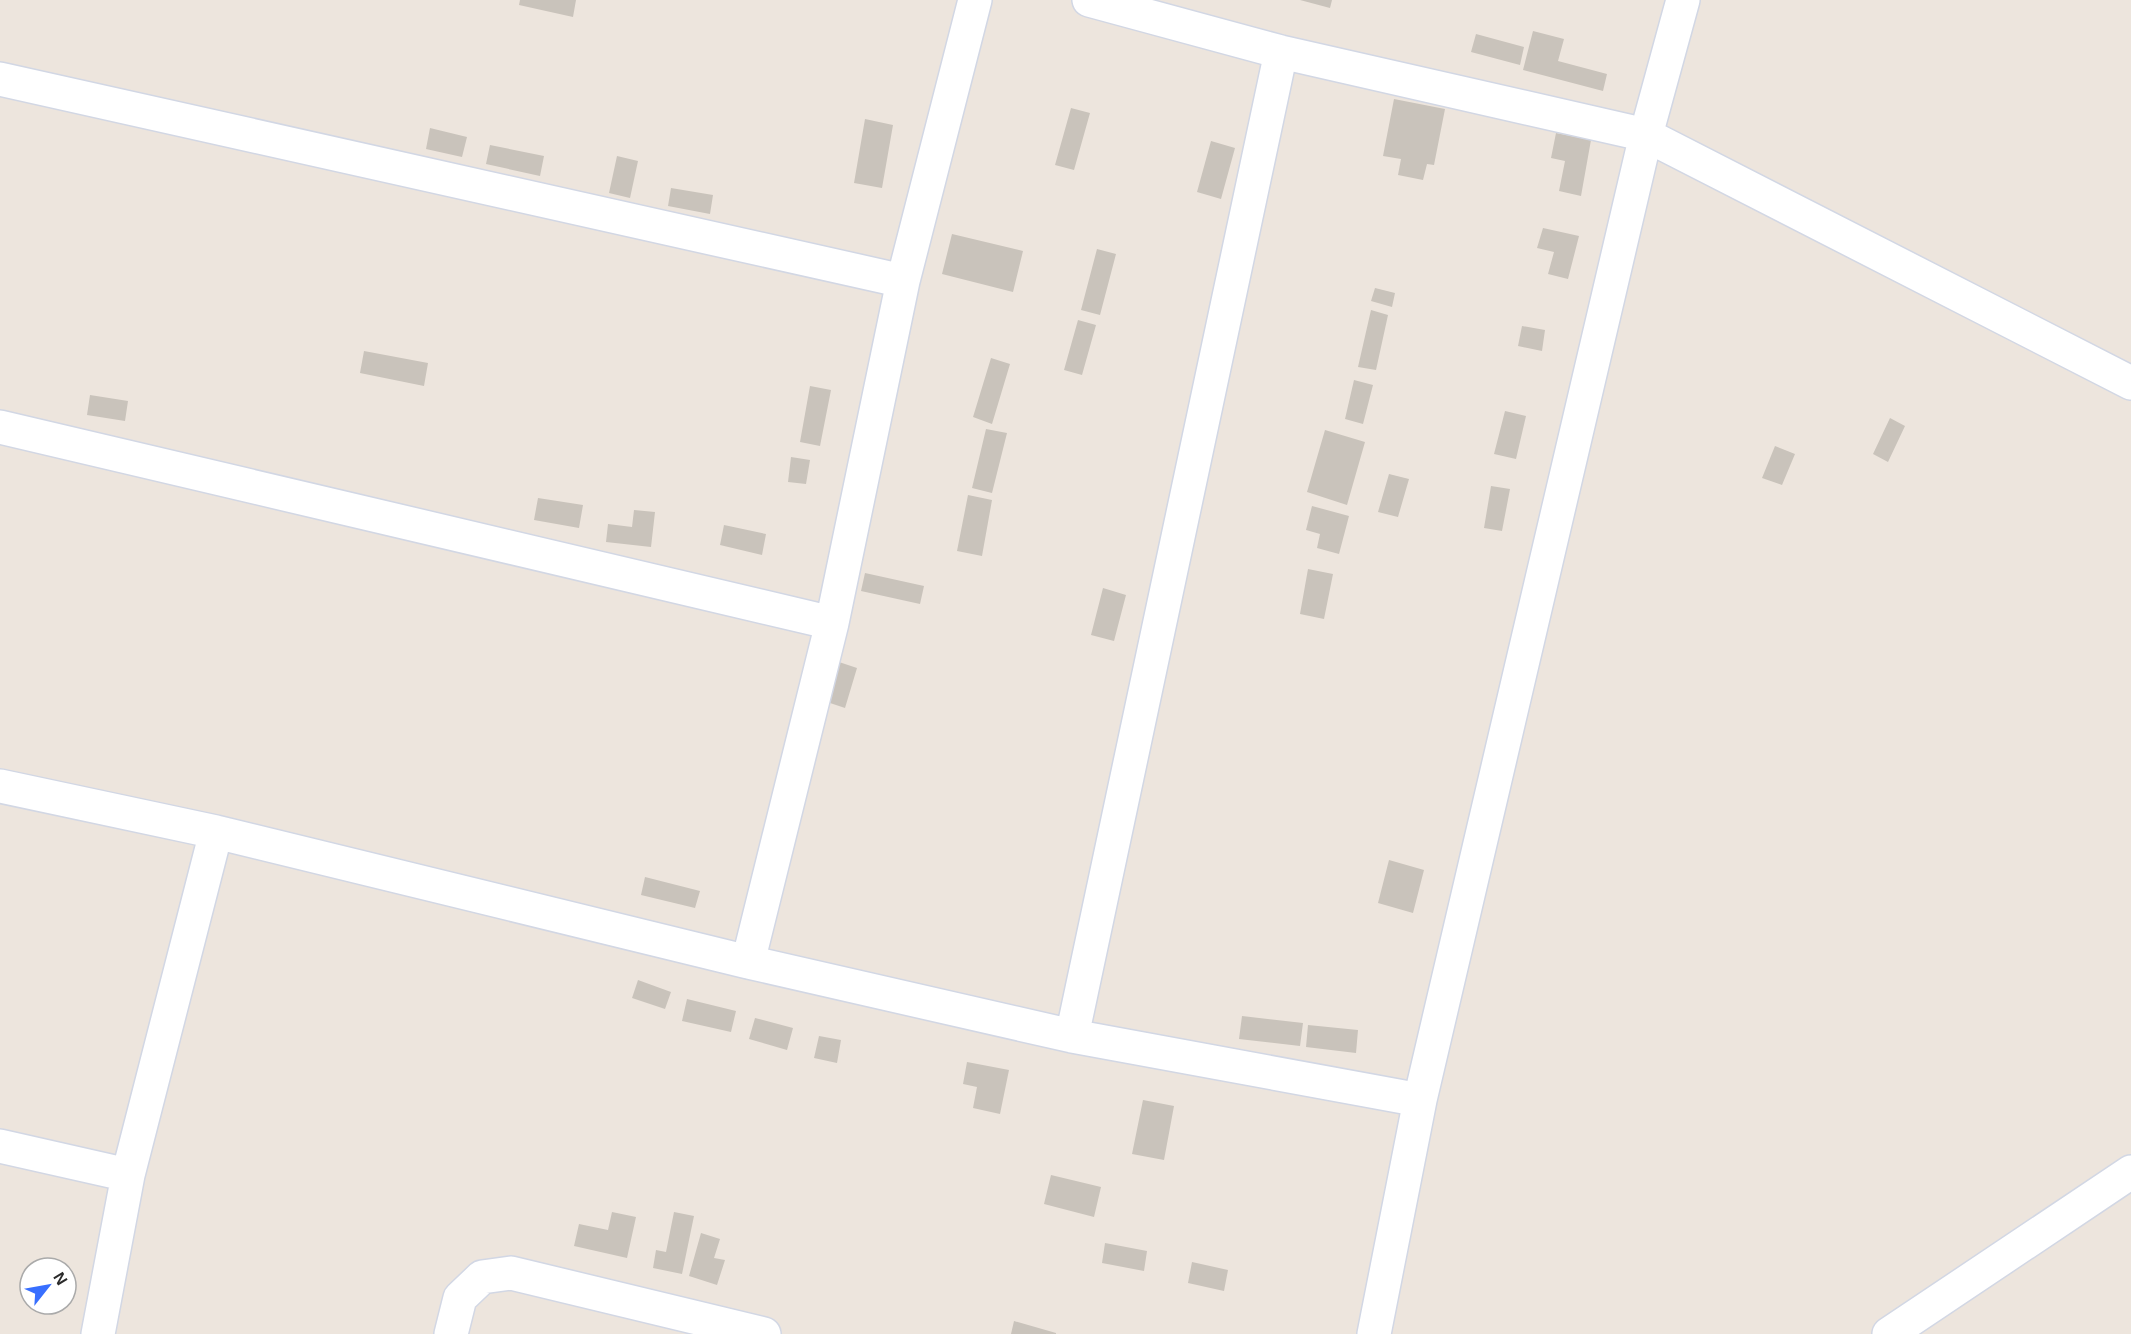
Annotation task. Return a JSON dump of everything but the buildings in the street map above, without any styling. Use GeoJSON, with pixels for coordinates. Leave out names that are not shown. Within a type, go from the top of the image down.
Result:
{"type":"FeatureCollection","features":[{"type":"Feature","properties":{"kind":"street"},"geometry":{"type":"LineString","coordinates":[[748,963],[832,623],[903,281],[975,0]]}},
{"type":"Feature","properties":{"kind":"street"},"geometry":{"type":"LineString","coordinates":[[1089,0],[1281,52],[1646,135],[2131,383]]}},
{"type":"Feature","properties":{"kind":"street"},"geometry":{"type":"LineString","coordinates":[[1374,1334],[1420,1100],[1646,135],[1683,0]]}},
{"type":"Feature","properties":{"kind":"street"},"geometry":{"type":"LineString","coordinates":[[1072,1036],[1281,52]]}},
{"type":"Feature","properties":{"kind":"street"},"geometry":{"type":"LineString","coordinates":[[0,79],[903,281]]}},
{"type":"Feature","properties":{"kind":"street"},"geometry":{"type":"LineString","coordinates":[[0,427],[832,623]]}},
{"type":"Feature","properties":{"kind":"street"},"geometry":{"type":"LineString","coordinates":[[0,786],[216,832],[748,963],[1072,1036],[1420,1100]]}},
{"type":"Feature","properties":{"kind":"street"},"geometry":{"type":"LineString","coordinates":[[98,1334],[128,1175],[216,832]]}},
{"type":"Feature","properties":{"kind":"street"},"geometry":{"type":"LineString","coordinates":[[0,1146],[128,1175]]}},
{"type":"Feature","properties":{"kind":"street"},"geometry":{"type":"LineString","coordinates":[[1889,1334],[2131,1172]]}},
{"type":"Feature","properties":{"kind":"street"},"geometry":{"type":"LineString","coordinates":[[451,1334],[460,1298],[482,1277],[511,1273],[764,1334]]}}]}
